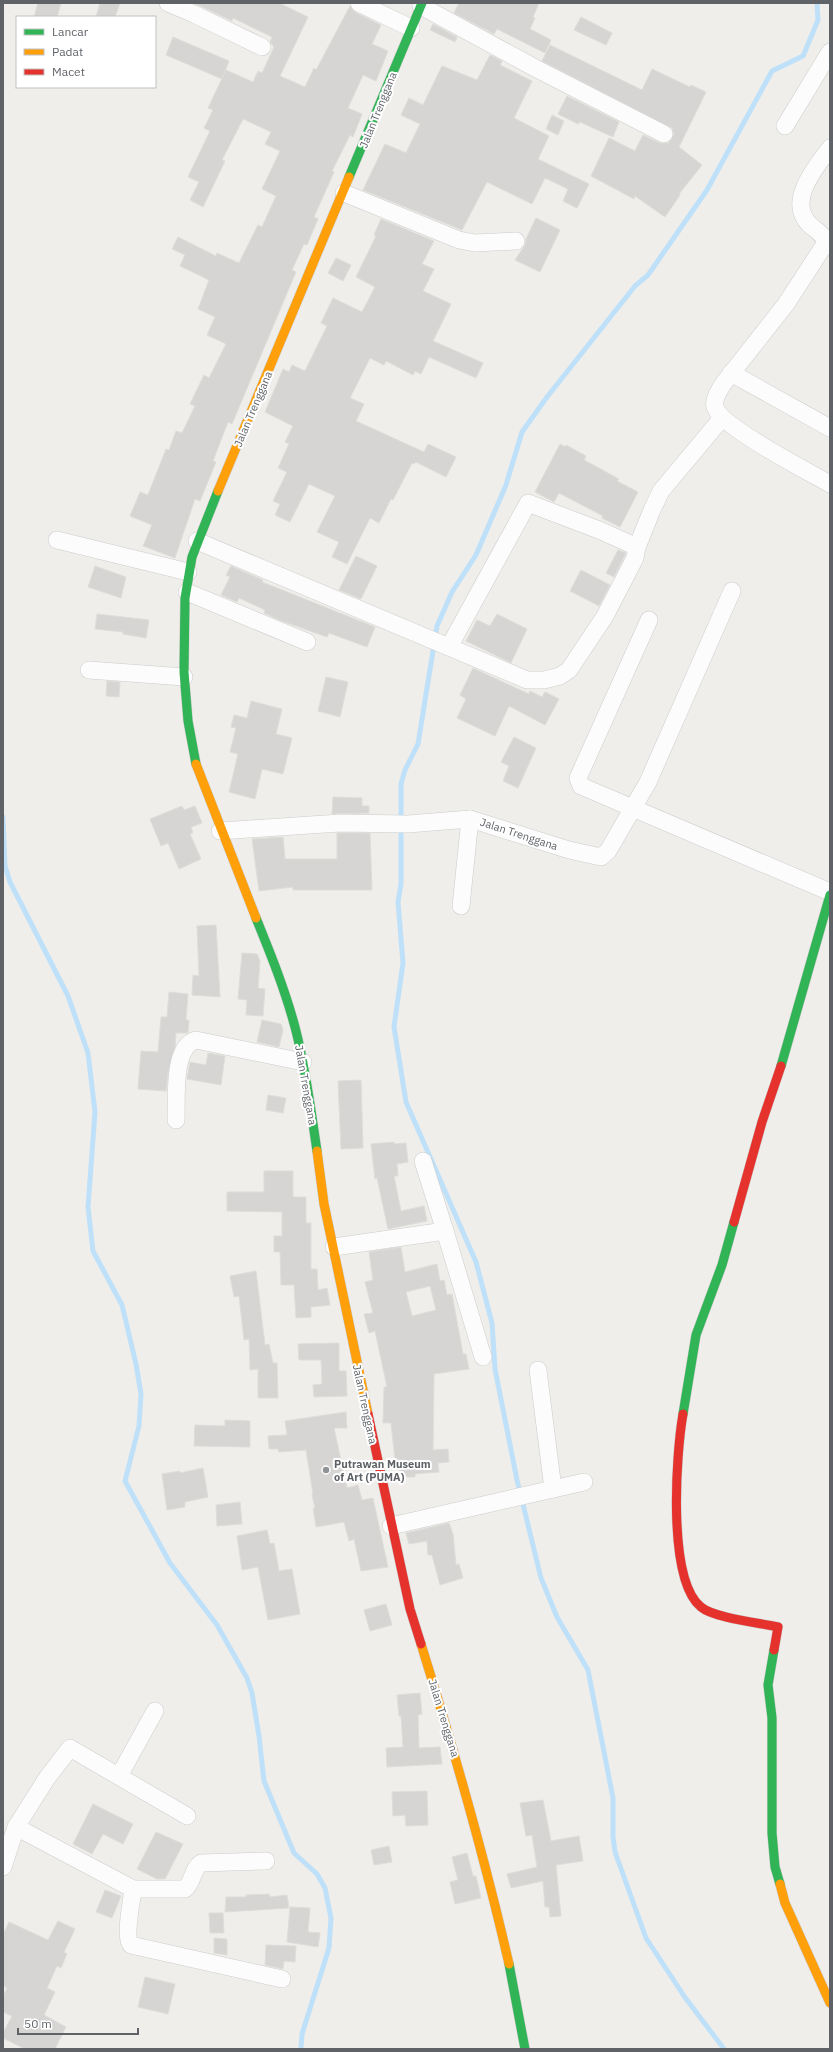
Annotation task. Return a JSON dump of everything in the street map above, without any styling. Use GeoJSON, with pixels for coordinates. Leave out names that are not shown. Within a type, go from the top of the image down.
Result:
{"type":"FeatureCollection","features":[{"type":"Feature","properties":{"kind":"main road","name":"Jalan Trenggana"},"geometry":{"type":"LineString","coordinates":[[422,4],[197,541],[188,572],[183,646],[184,677],[193,751],[197,770],[220,831],[281,980],[289,1004],[303,1062],[324,1204],[334,1247],[344,1306],[392,1526],[416,1627],[461,1774],[489,1877],[525,2049]]}},
{"type":"Feature","properties":{"kind":"main road"},"geometry":{"type":"LineString","coordinates":[[830,894],[808,969],[791,1035],[762,1122],[722,1265],[696,1335],[679,1437],[676,1470],[678,1531],[681,1564],[686,1583],[694,1598],[701,1607],[713,1612],[778,1627],[768,1685],[772,1718],[772,1833],[775,1867],[785,1903],[830,2004]]}},
{"type":"Feature","properties":{"kind":"street"},"geometry":{"type":"LineString","coordinates":[[168,3],[262,47]]}},
{"type":"Feature","properties":{"kind":"street"},"geometry":{"type":"LineString","coordinates":[[359,3],[411,28]]}},
{"type":"Feature","properties":{"kind":"street"},"geometry":{"type":"LineString","coordinates":[[422,4],[537,69],[664,134]]}},
{"type":"Feature","properties":{"kind":"street"},"geometry":{"type":"LineString","coordinates":[[785,126],[830,52]]}},
{"type":"Feature","properties":{"kind":"street"},"geometry":{"type":"LineString","coordinates":[[830,148],[804,188],[800,200],[800,207],[805,220],[822,235],[825,239],[825,244],[786,304],[731,373],[716,397],[715,407],[722,418],[739,431],[830,484]]}},
{"type":"Feature","properties":{"kind":"street"},"geometry":{"type":"LineString","coordinates":[[344,193],[463,241],[486,243],[516,241]]}},
{"type":"Feature","properties":{"kind":"street"},"geometry":{"type":"LineString","coordinates":[[731,373],[830,428]]}},
{"type":"Feature","properties":{"kind":"street"},"geometry":{"type":"LineString","coordinates":[[197,541],[527,680],[536,681],[560,676],[569,670],[605,616],[635,558],[637,547],[661,491],[722,418]]}},
{"type":"Feature","properties":{"kind":"street"},"geometry":{"type":"LineString","coordinates":[[449,647],[528,503],[599,530],[637,547]]}},
{"type":"Feature","properties":{"kind":"street"},"geometry":{"type":"LineString","coordinates":[[57,540],[188,572]]}},
{"type":"Feature","properties":{"kind":"street"},"geometry":{"type":"LineString","coordinates":[[633,808],[648,782],[732,591]]}},
{"type":"Feature","properties":{"kind":"street"},"geometry":{"type":"LineString","coordinates":[[187,592],[307,642]]}},
{"type":"Feature","properties":{"kind":"street"},"geometry":{"type":"LineString","coordinates":[[649,620],[578,778],[581,786],[830,894]]}},
{"type":"Feature","properties":{"kind":"street"},"geometry":{"type":"LineString","coordinates":[[89,670],[184,677]]}},
{"type":"Feature","properties":{"kind":"street","name":"Jalan Trenggana"},"geometry":{"type":"LineString","coordinates":[[220,831],[340,823],[408,824],[470,819],[569,850],[601,857],[608,851],[633,808]]}},
{"type":"Feature","properties":{"kind":"street"},"geometry":{"type":"LineString","coordinates":[[461,906],[470,819]]}},
{"type":"Feature","properties":{"kind":"street"},"geometry":{"type":"LineString","coordinates":[[176,1120],[179,1060],[184,1048],[190,1042],[196,1040],[303,1062]]}},
{"type":"Feature","properties":{"kind":"street"},"geometry":{"type":"LineString","coordinates":[[423,1161],[483,1357]]}},
{"type":"Feature","properties":{"kind":"street"},"geometry":{"type":"LineString","coordinates":[[334,1247],[445,1231]]}},
{"type":"Feature","properties":{"kind":"street"},"geometry":{"type":"LineString","coordinates":[[538,1370],[553,1489]]}},
{"type":"Feature","properties":{"kind":"street"},"geometry":{"type":"LineString","coordinates":[[392,1526],[584,1482]]}},
{"type":"Feature","properties":{"kind":"street"},"geometry":{"type":"LineString","coordinates":[[119,1776],[155,1711]]}},
{"type":"Feature","properties":{"kind":"street"},"geometry":{"type":"LineString","coordinates":[[3,1866],[16,1827],[48,1778],[70,1748],[187,1816]]}},
{"type":"Feature","properties":{"kind":"street"},"geometry":{"type":"LineString","coordinates":[[16,1827],[133,1889],[185,1889],[188,1887],[196,1867],[202,1863],[266,1861]]}},
{"type":"Feature","properties":{"kind":"street"},"geometry":{"type":"LineString","coordinates":[[133,1889],[128,1931],[129,1941],[132,1945],[282,1979]]}},
{"type":"Feature","properties":{"kind":"building"},"geometry":{"type":"Polygon","coordinates":[[[38,3],[61,3],[57,16],[34,16],[38,3]]]}},
{"type":"Feature","properties":{"kind":"building"},"geometry":{"type":"Polygon","coordinates":[[[100,3],[120,3],[115,16],[96,16],[100,3]]]}},
{"type":"Feature","properties":{"kind":"building"},"geometry":{"type":"Polygon","coordinates":[[[194,3],[279,3],[308,17],[280,76],[305,87],[314,68],[316,70],[350,6],[355,12],[381,25],[372,44],[388,51],[376,81],[363,75],[348,108],[362,114],[353,137],[350,135],[332,171],[334,172],[314,217],[318,219],[307,245],[304,244],[292,270],[296,272],[232,424],[228,422],[213,461],[216,462],[200,501],[195,499],[175,558],[143,546],[152,525],[130,516],[140,492],[148,495],[166,449],[169,450],[176,431],[182,433],[195,406],[190,404],[204,375],[209,378],[226,344],[207,335],[215,317],[198,309],[209,280],[180,266],[185,255],[172,249],[178,237],[216,256],[217,253],[239,263],[258,225],[262,227],[276,196],[262,189],[280,151],[265,144],[271,132],[243,119],[222,160],[225,161],[203,207],[190,200],[199,182],[188,177],[210,131],[204,128],[213,110],[208,108],[226,70],[253,82],[258,71],[262,73],[274,47],[270,42],[272,37],[233,18],[232,21],[194,3]]]}},
{"type":"Feature","properties":{"kind":"building"},"geometry":{"type":"Polygon","coordinates":[[[459,3],[539,3],[530,29],[551,40],[545,53],[497,29],[494,34],[454,13],[459,3]]]}},
{"type":"Feature","properties":{"kind":"building"},"geometry":{"type":"Polygon","coordinates":[[[581,17],[612,33],[606,45],[574,30],[581,17]]]}},
{"type":"Feature","properties":{"kind":"building"},"geometry":{"type":"Polygon","coordinates":[[[433,24],[457,37],[455,42],[430,30],[433,24]]]}},
{"type":"Feature","properties":{"kind":"building"},"geometry":{"type":"Polygon","coordinates":[[[173,37],[229,61],[222,79],[166,55],[173,37]]]}},
{"type":"Feature","properties":{"kind":"building"},"geometry":{"type":"Polygon","coordinates":[[[550,45],[642,90],[652,69],[690,87],[691,85],[706,92],[679,147],[702,165],[679,194],[680,195],[665,217],[635,196],[634,199],[591,176],[609,138],[635,151],[643,135],[660,143],[669,143],[674,134],[672,128],[542,61],[550,45]]]}},
{"type":"Feature","properties":{"kind":"building"},"geometry":{"type":"Polygon","coordinates":[[[490,55],[502,61],[500,65],[532,81],[514,118],[549,136],[538,159],[589,184],[577,208],[563,201],[568,189],[545,178],[532,204],[487,182],[462,230],[363,190],[385,144],[406,153],[420,124],[401,115],[409,98],[423,105],[442,66],[477,80],[490,55]]]}},
{"type":"Feature","properties":{"kind":"building"},"geometry":{"type":"Polygon","coordinates":[[[567,96],[619,122],[613,137],[580,122],[578,124],[558,114],[567,96]]]}},
{"type":"Feature","properties":{"kind":"building"},"geometry":{"type":"Polygon","coordinates":[[[552,115],[564,121],[558,135],[546,129],[552,115]]]}},
{"type":"Feature","properties":{"kind":"building"},"geometry":{"type":"Polygon","coordinates":[[[536,218],[560,230],[540,272],[515,260],[525,245],[526,239],[536,218]]]}},
{"type":"Feature","properties":{"kind":"building"},"geometry":{"type":"Polygon","coordinates":[[[381,219],[434,241],[422,264],[434,269],[423,291],[451,304],[433,341],[483,363],[476,378],[429,357],[421,374],[415,371],[413,375],[386,361],[384,365],[370,358],[350,398],[364,404],[356,421],[424,452],[428,444],[456,457],[446,477],[416,462],[414,464],[412,463],[379,523],[370,518],[347,564],[332,557],[339,542],[317,532],[335,496],[309,484],[290,522],[275,515],[280,504],[273,501],[287,472],[278,468],[289,444],[285,442],[293,426],[265,412],[283,369],[289,372],[292,365],[305,371],[327,326],[321,323],[333,298],[362,312],[375,287],[356,277],[376,236],[374,235],[381,219]]]}},
{"type":"Feature","properties":{"kind":"building"},"geometry":{"type":"Polygon","coordinates":[[[336,258],[351,265],[343,281],[328,273],[336,258]]]}},
{"type":"Feature","properties":{"kind":"building"},"geometry":{"type":"Polygon","coordinates":[[[560,444],[565,447],[566,445],[586,456],[584,460],[619,479],[617,481],[638,492],[620,527],[602,518],[603,516],[559,493],[554,502],[535,492],[560,444]]]}},
{"type":"Feature","properties":{"kind":"building"},"geometry":{"type":"Polygon","coordinates":[[[618,550],[626,553],[614,577],[606,573],[618,550]]]}},
{"type":"Feature","properties":{"kind":"building"},"geometry":{"type":"Polygon","coordinates":[[[356,556],[377,566],[361,599],[339,590],[356,556]]]}},
{"type":"Feature","properties":{"kind":"building"},"geometry":{"type":"Polygon","coordinates":[[[95,566],[126,577],[121,598],[88,587],[95,566]]]}},
{"type":"Feature","properties":{"kind":"building"},"geometry":{"type":"Polygon","coordinates":[[[231,566],[263,580],[262,582],[375,627],[367,647],[329,633],[327,637],[279,620],[264,613],[265,610],[239,598],[237,602],[221,595],[230,577],[226,575],[231,566]]]}},
{"type":"Feature","properties":{"kind":"building"},"geometry":{"type":"Polygon","coordinates":[[[581,570],[610,585],[599,606],[570,591],[581,570]]]}},
{"type":"Feature","properties":{"kind":"building"},"geometry":{"type":"Polygon","coordinates":[[[97,614],[149,620],[146,638],[123,634],[123,632],[95,629],[97,614]]]}},
{"type":"Feature","properties":{"kind":"building"},"geometry":{"type":"Polygon","coordinates":[[[497,614],[527,629],[511,663],[466,641],[477,620],[490,626],[497,614]]]}},
{"type":"Feature","properties":{"kind":"building"},"geometry":{"type":"Polygon","coordinates":[[[473,668],[529,694],[530,691],[542,697],[545,692],[559,699],[545,725],[509,706],[495,736],[457,718],[466,699],[460,695],[473,668]]]}},
{"type":"Feature","properties":{"kind":"building"},"geometry":{"type":"Polygon","coordinates":[[[326,677],[348,682],[340,717],[318,711],[326,677]]]}},
{"type":"Feature","properties":{"kind":"building"},"geometry":{"type":"Polygon","coordinates":[[[107,681],[120,682],[119,697],[106,696],[107,681]]]}},
{"type":"Feature","properties":{"kind":"building"},"geometry":{"type":"Polygon","coordinates":[[[251,701],[282,709],[276,734],[292,738],[283,774],[262,769],[255,799],[229,792],[238,754],[230,752],[236,728],[231,727],[234,715],[247,718],[251,701]]]}},
{"type":"Feature","properties":{"kind":"building"},"geometry":{"type":"Polygon","coordinates":[[[514,737],[536,748],[518,788],[503,781],[509,766],[501,762],[514,737]]]}},
{"type":"Feature","properties":{"kind":"building"},"geometry":{"type":"Polygon","coordinates":[[[333,797],[362,798],[362,806],[369,806],[369,813],[332,814],[333,797]]]}},
{"type":"Feature","properties":{"kind":"building"},"geometry":{"type":"Polygon","coordinates":[[[182,806],[184,810],[195,806],[202,823],[191,827],[193,833],[190,834],[201,859],[179,869],[168,843],[161,846],[150,819],[182,806]]]}},
{"type":"Feature","properties":{"kind":"building"},"geometry":{"type":"Polygon","coordinates":[[[337,833],[370,833],[372,890],[293,890],[293,887],[259,891],[252,839],[283,837],[285,859],[337,859],[337,833]]]}},
{"type":"Feature","properties":{"kind":"building"},"geometry":{"type":"Polygon","coordinates":[[[216,925],[220,997],[192,995],[193,975],[199,976],[197,926],[216,925]]]}},
{"type":"Feature","properties":{"kind":"building"},"geometry":{"type":"Polygon","coordinates":[[[242,953],[257,954],[260,961],[258,988],[265,989],[263,1016],[246,1015],[247,1000],[238,999],[242,953]]]}},
{"type":"Feature","properties":{"kind":"building"},"geometry":{"type":"Polygon","coordinates":[[[169,992],[188,994],[186,1020],[189,1020],[188,1033],[176,1033],[175,1047],[168,1073],[166,1091],[138,1089],[141,1051],[158,1052],[161,1017],[167,1017],[169,992]]]}},
{"type":"Feature","properties":{"kind":"building"},"geometry":{"type":"Polygon","coordinates":[[[262,1020],[281,1024],[283,1030],[279,1047],[257,1042],[262,1020]]]}},
{"type":"Feature","properties":{"kind":"building"},"geometry":{"type":"Polygon","coordinates":[[[208,1053],[225,1056],[221,1085],[187,1079],[190,1062],[206,1065],[208,1053]]]}},
{"type":"Feature","properties":{"kind":"building"},"geometry":{"type":"Polygon","coordinates":[[[361,1080],[363,1148],[341,1149],[338,1081],[361,1080]]]}},
{"type":"Feature","properties":{"kind":"building"},"geometry":{"type":"Polygon","coordinates":[[[268,1095],[286,1098],[283,1113],[266,1110],[268,1095]]]}},
{"type":"Feature","properties":{"kind":"building"},"geometry":{"type":"Polygon","coordinates":[[[394,1142],[394,1144],[406,1143],[408,1162],[397,1164],[398,1176],[394,1176],[401,1211],[424,1206],[427,1221],[388,1229],[377,1178],[375,1179],[371,1144],[394,1142]]]}},
{"type":"Feature","properties":{"kind":"building"},"geometry":{"type":"Polygon","coordinates":[[[264,1171],[293,1171],[293,1197],[306,1197],[306,1223],[311,1223],[311,1269],[317,1269],[318,1290],[327,1288],[330,1305],[311,1307],[311,1317],[296,1318],[294,1285],[281,1285],[280,1252],[274,1252],[274,1236],[282,1236],[282,1212],[227,1211],[227,1192],[264,1192],[264,1171]]]}},
{"type":"Feature","properties":{"kind":"building"},"geometry":{"type":"Polygon","coordinates":[[[401,1247],[405,1272],[437,1264],[440,1281],[444,1280],[447,1295],[452,1294],[463,1354],[466,1354],[469,1369],[434,1374],[433,1450],[448,1449],[449,1462],[438,1463],[439,1472],[415,1474],[415,1477],[400,1477],[399,1459],[395,1460],[391,1423],[383,1423],[384,1387],[387,1387],[375,1331],[369,1333],[364,1314],[373,1313],[365,1282],[373,1280],[369,1252],[401,1247]],[[430,1286],[406,1292],[412,1316],[436,1310],[430,1286]]]}},
{"type":"Feature","properties":{"kind":"building"},"geometry":{"type":"Polygon","coordinates":[[[256,1271],[265,1345],[269,1344],[273,1363],[277,1363],[278,1398],[258,1398],[258,1369],[250,1370],[249,1339],[244,1340],[239,1296],[234,1297],[230,1276],[256,1271]]]}},
{"type":"Feature","properties":{"kind":"building"},"geometry":{"type":"Polygon","coordinates":[[[339,1343],[339,1371],[346,1371],[347,1396],[314,1397],[313,1385],[322,1384],[321,1360],[299,1360],[298,1344],[339,1343]]]}},
{"type":"Feature","properties":{"kind":"building"},"geometry":{"type":"Polygon","coordinates":[[[346,1412],[347,1428],[334,1428],[347,1488],[358,1485],[362,1500],[373,1498],[388,1567],[361,1571],[354,1539],[349,1541],[344,1522],[316,1527],[313,1508],[315,1508],[306,1450],[279,1452],[278,1449],[269,1449],[268,1436],[287,1435],[285,1421],[346,1412]]]}},
{"type":"Feature","properties":{"kind":"building"},"geometry":{"type":"Polygon","coordinates":[[[225,1420],[250,1421],[250,1447],[194,1446],[195,1425],[225,1426],[225,1420]]]}},
{"type":"Feature","properties":{"kind":"building"},"geometry":{"type":"Polygon","coordinates":[[[203,1468],[208,1497],[185,1502],[185,1507],[167,1510],[162,1474],[180,1471],[180,1473],[203,1468]]]}},
{"type":"Feature","properties":{"kind":"building"},"geometry":{"type":"Polygon","coordinates":[[[240,1502],[242,1524],[217,1526],[216,1505],[240,1502]]]}},
{"type":"Feature","properties":{"kind":"building"},"geometry":{"type":"Polygon","coordinates":[[[449,1523],[453,1534],[456,1565],[459,1564],[463,1578],[440,1585],[432,1555],[428,1555],[427,1541],[409,1544],[406,1533],[449,1523]]]}},
{"type":"Feature","properties":{"kind":"building"},"geometry":{"type":"Polygon","coordinates":[[[267,1530],[270,1544],[274,1543],[279,1571],[292,1569],[300,1614],[268,1620],[258,1567],[242,1570],[237,1536],[267,1530]]]}},
{"type":"Feature","properties":{"kind":"building"},"geometry":{"type":"Polygon","coordinates":[[[386,1604],[392,1625],[370,1631],[364,1610],[386,1604]]]}},
{"type":"Feature","properties":{"kind":"building"},"geometry":{"type":"Polygon","coordinates":[[[420,1693],[422,1714],[418,1715],[419,1748],[440,1747],[442,1764],[387,1767],[386,1748],[403,1747],[401,1716],[399,1716],[397,1695],[420,1693]]]}},
{"type":"Feature","properties":{"kind":"building"},"geometry":{"type":"Polygon","coordinates":[[[427,1791],[428,1825],[406,1826],[405,1815],[393,1816],[392,1792],[427,1791]]]}},
{"type":"Feature","properties":{"kind":"building"},"geometry":{"type":"Polygon","coordinates":[[[543,1800],[551,1841],[579,1836],[583,1861],[556,1865],[561,1916],[550,1917],[549,1907],[545,1907],[543,1881],[511,1888],[507,1874],[537,1867],[532,1835],[526,1836],[520,1803],[543,1800]]]}},
{"type":"Feature","properties":{"kind":"building"},"geometry":{"type":"Polygon","coordinates":[[[93,1804],[133,1824],[123,1844],[103,1834],[92,1854],[73,1844],[93,1804]]]}},
{"type":"Feature","properties":{"kind":"building"},"geometry":{"type":"Polygon","coordinates":[[[156,1832],[183,1844],[165,1879],[157,1879],[137,1869],[156,1832]]]}},
{"type":"Feature","properties":{"kind":"building"},"geometry":{"type":"Polygon","coordinates":[[[389,1846],[392,1862],[374,1865],[371,1850],[389,1846]]]}},
{"type":"Feature","properties":{"kind":"building"},"geometry":{"type":"Polygon","coordinates":[[[467,1853],[473,1876],[476,1876],[481,1898],[455,1904],[450,1882],[458,1880],[452,1857],[467,1853]]]}},
{"type":"Feature","properties":{"kind":"building"},"geometry":{"type":"Polygon","coordinates":[[[105,1890],[121,1896],[112,1918],[96,1912],[105,1890]]]}},
{"type":"Feature","properties":{"kind":"building"},"geometry":{"type":"Polygon","coordinates":[[[269,1894],[270,1897],[287,1895],[289,1908],[225,1912],[226,1897],[246,1897],[246,1895],[269,1894]]]}},
{"type":"Feature","properties":{"kind":"building"},"geometry":{"type":"Polygon","coordinates":[[[290,1907],[310,1908],[308,1932],[320,1933],[318,1947],[287,1942],[290,1907]]]}},
{"type":"Feature","properties":{"kind":"building"},"geometry":{"type":"Polygon","coordinates":[[[209,1913],[223,1913],[224,1933],[210,1933],[209,1913]]]}},
{"type":"Feature","properties":{"kind":"building"},"geometry":{"type":"Polygon","coordinates":[[[58,1921],[75,1929],[64,1952],[67,1954],[61,1968],[57,1966],[47,1988],[55,1992],[44,2015],[66,2027],[55,2049],[25,2049],[3,2038],[3,2033],[12,2016],[3,2012],[3,1996],[7,1988],[3,1985],[3,1935],[9,1922],[48,1940],[58,1921]]]}},
{"type":"Feature","properties":{"kind":"building"},"geometry":{"type":"Polygon","coordinates":[[[214,1938],[227,1939],[227,1955],[214,1953],[214,1938]]]}},
{"type":"Feature","properties":{"kind":"building"},"geometry":{"type":"Polygon","coordinates":[[[266,1945],[296,1946],[295,1962],[284,1961],[283,1969],[265,1965],[266,1945]]]}},
{"type":"Feature","properties":{"kind":"building"},"geometry":{"type":"Polygon","coordinates":[[[145,1977],[175,1984],[168,2014],[138,2007],[145,1977]]]}},
{"type":"Feature","properties":{"kind":"waterway"},"geometry":{"type":"LineString","coordinates":[[724,2049],[684,1996],[646,1938],[615,1852],[613,1837],[613,1798],[588,1670],[557,1617],[541,1578],[517,1480],[495,1369],[492,1323],[476,1262],[406,1102],[394,1027],[403,963],[398,902],[401,884],[401,784],[405,770],[418,744],[437,626],[452,592],[476,555],[506,485],[522,432],[547,397],[635,286],[648,275],[707,190],[772,71],[803,56],[818,20],[817,3]]}},
{"type":"Feature","properties":{"kind":"waterway"},"geometry":{"type":"LineString","coordinates":[[3,817],[5,866],[10,882],[68,996],[88,1053],[95,1112],[88,1207],[93,1251],[122,1305],[136,1364],[141,1394],[139,1426],[125,1481],[170,1563],[217,1625],[247,1678],[252,1693],[264,1781],[294,1853],[317,1874],[325,1888],[331,1918],[329,1948],[302,2034],[301,2049]]}},
{"type":"Feature","properties":{"kind":"traffic: fast"},"geometry":{"type":"LineString","coordinates":[[349,177],[422,3]]}},
{"type":"Feature","properties":{"kind":"traffic: fast"},"geometry":{"type":"LineString","coordinates":[[196,764],[188,721],[184,672],[185,598],[192,557],[218,491]]}},
{"type":"Feature","properties":{"kind":"traffic: fast"},"geometry":{"type":"LineString","coordinates":[[781,1066],[830,895]]}},
{"type":"Feature","properties":{"kind":"traffic: fast"},"geometry":{"type":"LineString","coordinates":[[256,918],[283,988],[300,1046],[317,1151]]}},
{"type":"Feature","properties":{"kind":"traffic: fast"},"geometry":{"type":"LineString","coordinates":[[683,1414],[696,1335],[722,1265],[734,1222]]}},
{"type":"Feature","properties":{"kind":"traffic: fast"},"geometry":{"type":"LineString","coordinates":[[774,1650],[768,1685],[772,1718],[772,1833],[775,1867],[780,1884]]}},
{"type":"Feature","properties":{"kind":"traffic: fast"},"geometry":{"type":"LineString","coordinates":[[509,1964],[525,2049]]}},
{"type":"Feature","properties":{"kind":"traffic: slow"},"geometry":{"type":"LineString","coordinates":[[218,491],[349,177]]}},
{"type":"Feature","properties":{"kind":"traffic: slow"},"geometry":{"type":"LineString","coordinates":[[196,764],[256,918]]}},
{"type":"Feature","properties":{"kind":"traffic: slow"},"geometry":{"type":"LineString","coordinates":[[317,1151],[324,1204],[368,1414]]}},
{"type":"Feature","properties":{"kind":"traffic: slow"},"geometry":{"type":"LineString","coordinates":[[421,1644],[468,1803],[509,1964]]}},
{"type":"Feature","properties":{"kind":"traffic: slow"},"geometry":{"type":"LineString","coordinates":[[780,1884],[785,1903],[830,2003]]}},
{"type":"Feature","properties":{"kind":"traffic: jam"},"geometry":{"type":"LineString","coordinates":[[734,1222],[762,1122],[781,1066]]}},
{"type":"Feature","properties":{"kind":"traffic: jam"},"geometry":{"type":"LineString","coordinates":[[368,1414],[410,1609],[421,1644]]}},
{"type":"Feature","properties":{"kind":"traffic: jam"},"geometry":{"type":"LineString","coordinates":[[683,1414],[678,1457],[677,1515],[679,1545],[683,1571],[690,1593],[701,1607],[707,1611],[738,1620],[778,1627],[774,1650]]}},
{"type":"Feature","properties":{"kind":"place","name":"Putrawan Museum of Art (PUMA)"},"geometry":{"type":"Point","coordinates":[326,1470]}}]}
